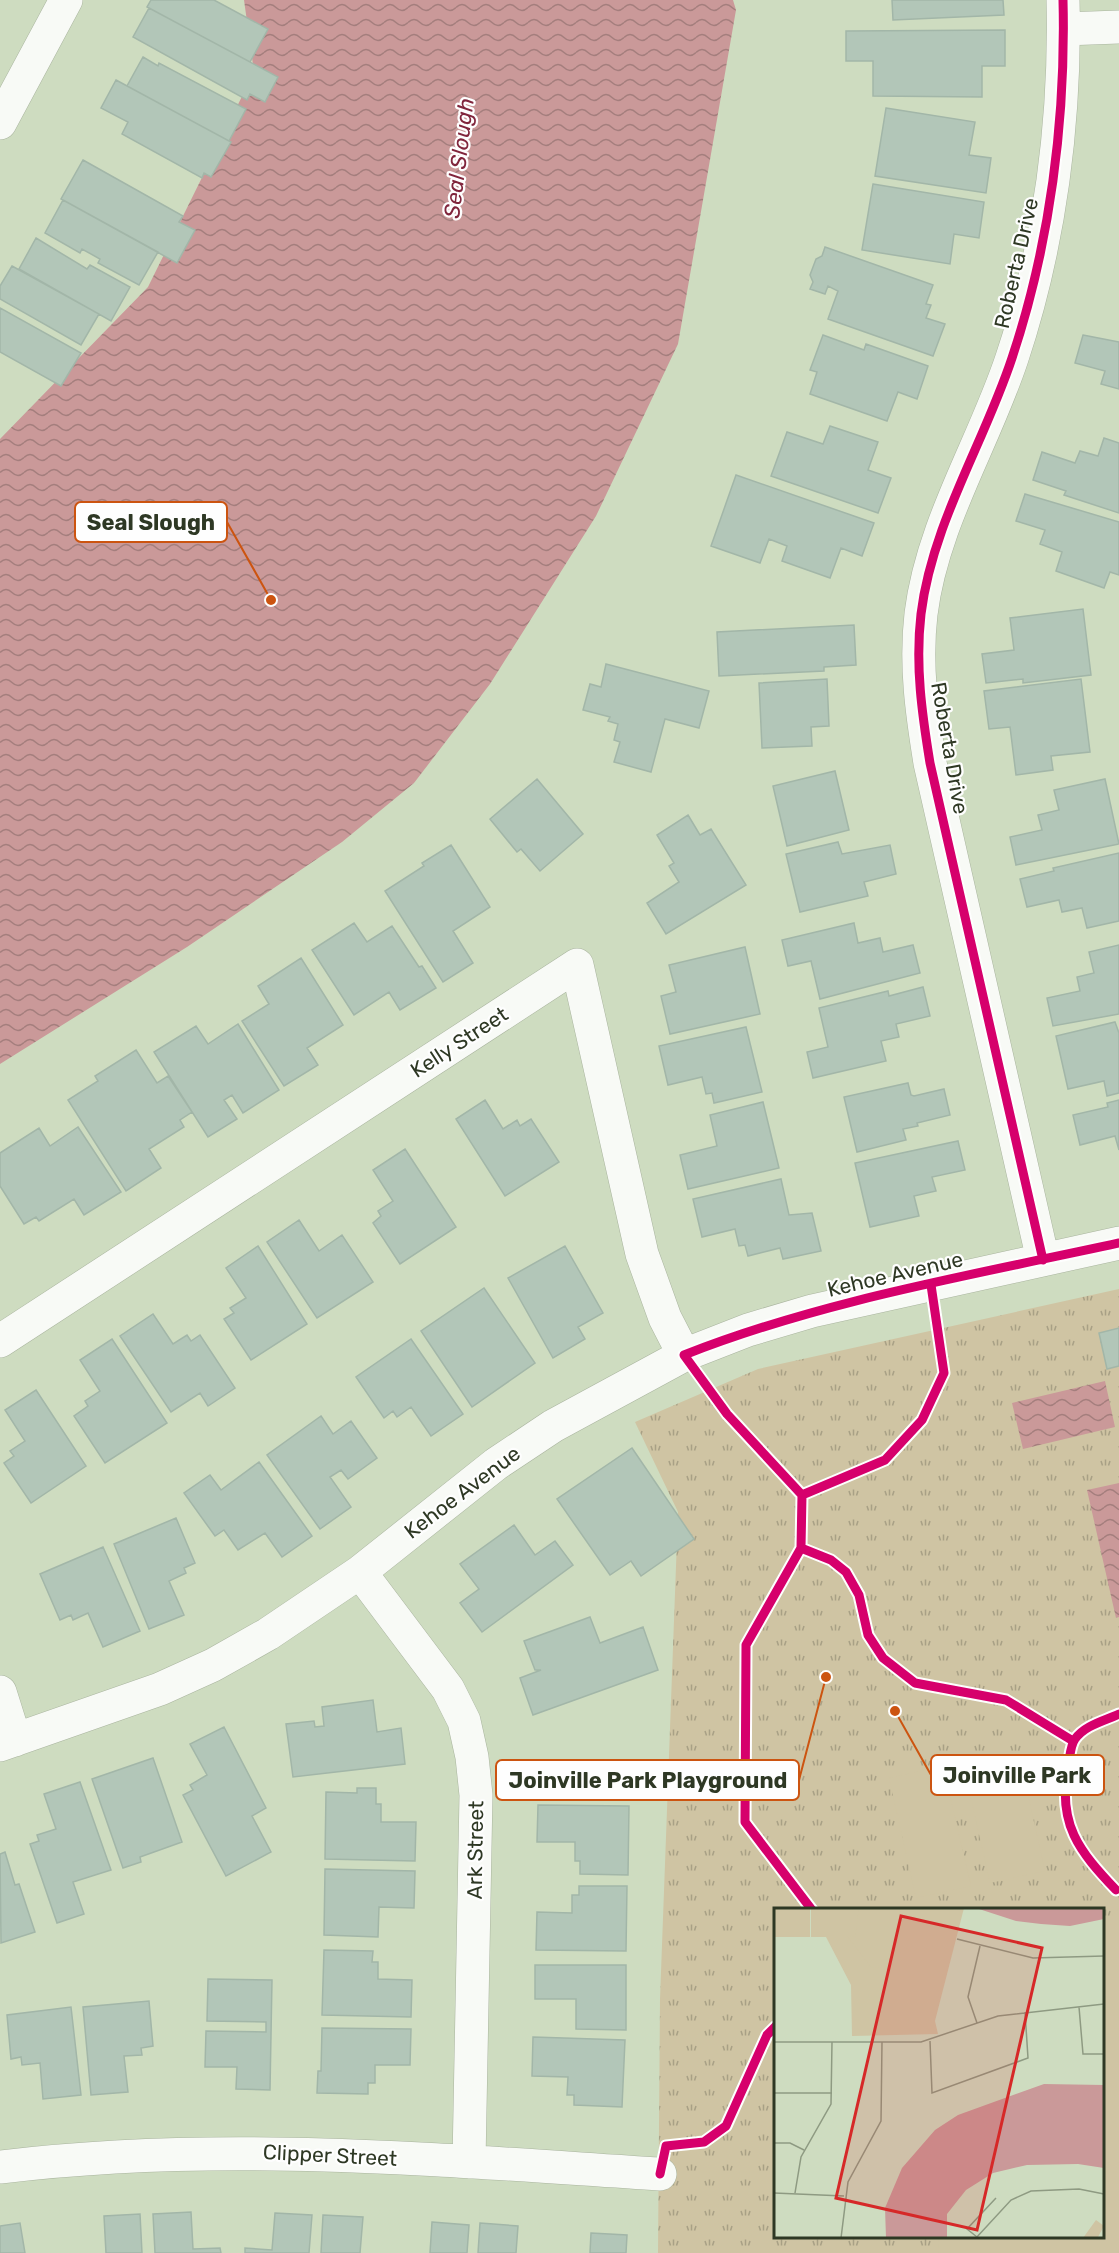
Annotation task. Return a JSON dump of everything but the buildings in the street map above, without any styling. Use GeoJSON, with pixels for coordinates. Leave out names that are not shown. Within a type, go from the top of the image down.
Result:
{"type":"FeatureCollection","features":[{"type":"Feature","properties":{"kind":"street"},"geometry":{"type":"LineString","coordinates":[[0,123],[66,0]]}},
{"type":"Feature","properties":{"kind":"street"},"geometry":{"type":"LineString","coordinates":[[1063,15],[1119,27]]}},
{"type":"Feature","properties":{"kind":"street","name":"Roberta Drive"},"geometry":{"type":"LineString","coordinates":[[1043,1260],[930,763],[921,709],[918,662],[921,613],[932,564],[1012,357],[1041,247],[1057,139],[1063,15]]}},
{"type":"Feature","properties":{"kind":"street","name":"Kelly Street"},"geometry":{"type":"LineString","coordinates":[[0,1341],[577,965],[642,1254],[665,1318],[684,1355]]}},
{"type":"Feature","properties":{"kind":"street","name":"Kehoe Avenue"},"geometry":{"type":"LineString","coordinates":[[7,1742],[160,1689],[213,1665],[268,1634],[360,1572],[496,1464],[553,1426],[684,1355],[748,1330],[812,1311],[1119,1243]]}},
{"type":"Feature","properties":{"kind":"street","name":"Ark Street"},"geometry":{"type":"LineString","coordinates":[[360,1572],[448,1689],[464,1721],[472,1757],[476,1795],[469,2162]]}},
{"type":"Feature","properties":{"kind":"street"},"geometry":{"type":"LineString","coordinates":[[0,1692],[7,1742]]}},
{"type":"Feature","properties":{"kind":"street","name":"Clipper Street"},"geometry":{"type":"LineString","coordinates":[[0,2167],[147,2154],[257,2152],[660,2174]]}},
{"type":"Feature","properties":{"kind":"green space"},"geometry":{"type":"Polygon","coordinates":[[[1119,1289],[1119,2253],[658,2253],[660,1999],[678,1512],[635,1422],[758,1369],[1119,1289]]]}},
{"type":"Feature","properties":{"kind":"green space"},"geometry":{"type":"Polygon","coordinates":[[[1018,1751],[1045,1871],[990,1883],[963,1763],[1018,1751]]]}},
{"type":"Feature","properties":{"kind":"green space"},"geometry":{"type":"Polygon","coordinates":[[[943,1766],[971,1886],[916,1898],[889,1778],[943,1766]]]}},
{"type":"Feature","properties":{"kind":"green space"},"geometry":{"type":"Polygon","coordinates":[[[1119,1908],[1119,2253],[939,2253],[938,2238],[1104,2238],[1104,1925],[1119,1908]]]}},
{"type":"Feature","properties":{"kind":"water","name":"Seal Slough"},"geometry":{"type":"Polygon","coordinates":[[[244,0],[733,0],[736,10],[678,344],[596,516],[490,684],[414,783],[342,842],[187,947],[0,1064],[0,439],[148,287],[254,72],[244,0]]]}},
{"type":"Feature","properties":{"kind":"water"},"geometry":{"type":"Polygon","coordinates":[[[1105,1381],[1115,1427],[1023,1449],[1012,1403],[1105,1381]]]}},
{"type":"Feature","properties":{"kind":"water"},"geometry":{"type":"Polygon","coordinates":[[[1119,1483],[1119,1617],[1116,1618],[1087,1490],[1119,1483]]]}},
{"type":"Feature","properties":{"kind":"cycle path"},"geometry":{"type":"LineString","coordinates":[[1043,1260],[930,763],[922,708],[919,633],[927,581],[936,548],[960,484],[1001,390],[1025,315],[1036,271],[1046,226],[1058,136],[1062,91],[1063,0]]}},
{"type":"Feature","properties":{"kind":"cycle path"},"geometry":{"type":"LineString","coordinates":[[802,1495],[727,1414],[684,1355],[790,1319],[844,1304],[1119,1243]]}},
{"type":"Feature","properties":{"kind":"cycle path"},"geometry":{"type":"LineString","coordinates":[[810,1908],[745,1822],[746,1645],[801,1548],[802,1495],[885,1460],[922,1420],[944,1373],[931,1285]]}},
{"type":"Feature","properties":{"kind":"cycle path"},"geometry":{"type":"LineString","coordinates":[[801,1548],[831,1560],[846,1572],[859,1595],[868,1635],[883,1658],[915,1683],[1006,1700],[1073,1741]]}},
{"type":"Feature","properties":{"kind":"cycle path"},"geometry":{"type":"LineString","coordinates":[[1116,1890],[1091,1862],[1074,1835],[1066,1804],[1065,1786],[1070,1752],[1075,1739],[1089,1727],[1119,1714]]}},
{"type":"Feature","properties":{"kind":"cycle path"},"geometry":{"type":"LineString","coordinates":[[660,2174],[666,2146],[704,2142],[726,2126],[767,2035],[774,2028]]}},
{"type":"Feature","properties":{"kind":"place","name":"Seal Slough"},"geometry":{"type":"Point","coordinates":[271,600]}},
{"type":"Feature","properties":{"kind":"place","name":"Joinville Park Playground"},"geometry":{"type":"Point","coordinates":[826,1677]}},
{"type":"Feature","properties":{"kind":"place","name":"Joinville Park"},"geometry":{"type":"Point","coordinates":[895,1711]}}]}
